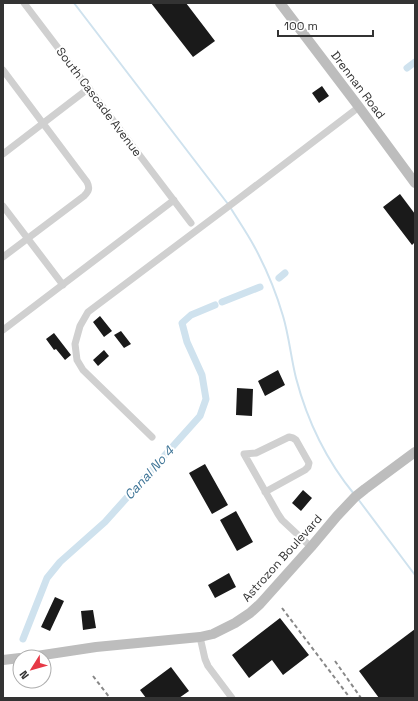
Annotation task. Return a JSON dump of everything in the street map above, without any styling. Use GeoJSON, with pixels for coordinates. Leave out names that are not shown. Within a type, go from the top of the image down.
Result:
{"type":"FeatureCollection","features":[{"type":"Feature","properties":{"kind":"main road","name":"Drennan Road"},"geometry":{"type":"LineString","coordinates":[[280,3],[359,106],[415,183]]}},
{"type":"Feature","properties":{"kind":"main road","name":"Astrozon Boulevard"},"geometry":{"type":"LineString","coordinates":[[52,654],[96,647],[200,637],[213,634],[235,623],[260,604],[345,507],[365,489],[415,452]]}},
{"type":"Feature","properties":{"kind":"street","name":"South Cascade Avenue"},"geometry":{"type":"LineString","coordinates":[[24,3],[191,224]]}},
{"type":"Feature","properties":{"kind":"street"},"geometry":{"type":"LineString","coordinates":[[3,70],[87,182],[89,189],[88,193],[3,257]]}},
{"type":"Feature","properties":{"kind":"street"},"geometry":{"type":"LineString","coordinates":[[3,154],[89,88]]}},
{"type":"Feature","properties":{"kind":"street"},"geometry":{"type":"LineString","coordinates":[[152,438],[83,370],[77,360],[75,344],[80,326],[88,312],[359,106]]}},
{"type":"Feature","properties":{"kind":"street"},"geometry":{"type":"LineString","coordinates":[[3,330],[174,200]]}},
{"type":"Feature","properties":{"kind":"street"},"geometry":{"type":"LineString","coordinates":[[3,206],[63,285]]}},
{"type":"Feature","properties":{"kind":"street"},"geometry":{"type":"LineString","coordinates":[[265,492],[308,467],[309,463],[296,440],[293,438],[289,437],[256,454],[244,454],[265,492],[282,520],[311,547]]}},
{"type":"Feature","properties":{"kind":"street"},"geometry":{"type":"LineString","coordinates":[[200,637],[208,666],[232,698]]}},
{"type":"Feature","properties":{"kind":"building"},"geometry":{"type":"Polygon","coordinates":[[[151,3],[186,3],[215,41],[193,57],[151,3]]]}},
{"type":"Feature","properties":{"kind":"building"},"geometry":{"type":"Polygon","coordinates":[[[322,86],[329,96],[319,103],[312,93],[322,86]]]}},
{"type":"Feature","properties":{"kind":"building"},"geometry":{"type":"Polygon","coordinates":[[[400,194],[415,214],[415,242],[412,245],[383,207],[400,194]]]}},
{"type":"Feature","properties":{"kind":"building"},"geometry":{"type":"Polygon","coordinates":[[[100,316],[112,331],[104,337],[93,322],[100,316]]]}},
{"type":"Feature","properties":{"kind":"building"},"geometry":{"type":"Polygon","coordinates":[[[121,331],[131,344],[124,348],[114,335],[121,331]]]}},
{"type":"Feature","properties":{"kind":"building"},"geometry":{"type":"Polygon","coordinates":[[[54,333],[71,355],[65,360],[56,349],[54,350],[46,339],[54,333]]]}},
{"type":"Feature","properties":{"kind":"building"},"geometry":{"type":"Polygon","coordinates":[[[104,350],[109,356],[98,366],[93,360],[104,350]]]}},
{"type":"Feature","properties":{"kind":"building"},"geometry":{"type":"Polygon","coordinates":[[[278,370],[285,385],[265,396],[258,381],[278,370]]]}},
{"type":"Feature","properties":{"kind":"building"},"geometry":{"type":"Polygon","coordinates":[[[237,388],[253,389],[252,416],[236,415],[237,388]]]}},
{"type":"Feature","properties":{"kind":"building"},"geometry":{"type":"Polygon","coordinates":[[[205,464],[228,505],[212,514],[189,473],[205,464]]]}},
{"type":"Feature","properties":{"kind":"building"},"geometry":{"type":"Polygon","coordinates":[[[303,490],[312,498],[301,511],[292,503],[303,490]]]}},
{"type":"Feature","properties":{"kind":"building"},"geometry":{"type":"Polygon","coordinates":[[[236,511],[253,542],[237,551],[220,520],[236,511]]]}},
{"type":"Feature","properties":{"kind":"building"},"geometry":{"type":"Polygon","coordinates":[[[229,573],[236,587],[215,598],[208,585],[229,573]]]}},
{"type":"Feature","properties":{"kind":"building"},"geometry":{"type":"Polygon","coordinates":[[[55,597],[64,601],[50,631],[41,627],[55,597]]]}},
{"type":"Feature","properties":{"kind":"building"},"geometry":{"type":"Polygon","coordinates":[[[93,610],[96,628],[83,630],[81,611],[93,610]]]}},
{"type":"Feature","properties":{"kind":"building"},"geometry":{"type":"Polygon","coordinates":[[[280,618],[309,655],[283,675],[272,660],[249,678],[232,655],[280,618]]]}},
{"type":"Feature","properties":{"kind":"building"},"geometry":{"type":"Polygon","coordinates":[[[415,629],[415,698],[379,698],[359,671],[415,629]]]}},
{"type":"Feature","properties":{"kind":"building"},"geometry":{"type":"Polygon","coordinates":[[[171,667],[189,691],[179,698],[146,698],[140,690],[171,667]]]}},
{"type":"Feature","properties":{"kind":"waterway"},"geometry":{"type":"LineString","coordinates":[[74,3],[228,204]]}},
{"type":"Feature","properties":{"kind":"waterway","name":"Canal No 4"},"geometry":{"type":"LineString","coordinates":[[407,68],[415,62]]}},
{"type":"Feature","properties":{"kind":"waterway"},"geometry":{"type":"LineString","coordinates":[[230,207],[254,246],[267,271],[274,289],[285,324],[296,378],[312,424],[335,468],[354,494]]}},
{"type":"Feature","properties":{"kind":"waterway","name":"Canal No 4"},"geometry":{"type":"LineString","coordinates":[[279,278],[285,273]]}},
{"type":"Feature","properties":{"kind":"waterway","name":"Canal No 4"},"geometry":{"type":"LineString","coordinates":[[222,302],[260,287]]}},
{"type":"Feature","properties":{"kind":"waterway","name":"Canal No 4"},"geometry":{"type":"LineString","coordinates":[[23,639],[47,578],[60,562],[105,522],[200,416],[206,399],[202,375],[187,342],[182,323],[191,315],[215,305]]}},
{"type":"Feature","properties":{"kind":"waterway"},"geometry":{"type":"LineString","coordinates":[[358,499],[415,575]]}},
{"type":"Feature","properties":{"kind":"railway"},"geometry":{"type":"LineString","coordinates":[[282,608],[350,698]]}},
{"type":"Feature","properties":{"kind":"railway"},"geometry":{"type":"LineString","coordinates":[[335,661],[361,698]]}},
{"type":"Feature","properties":{"kind":"railway"},"geometry":{"type":"LineString","coordinates":[[93,676],[110,698]]}}]}
